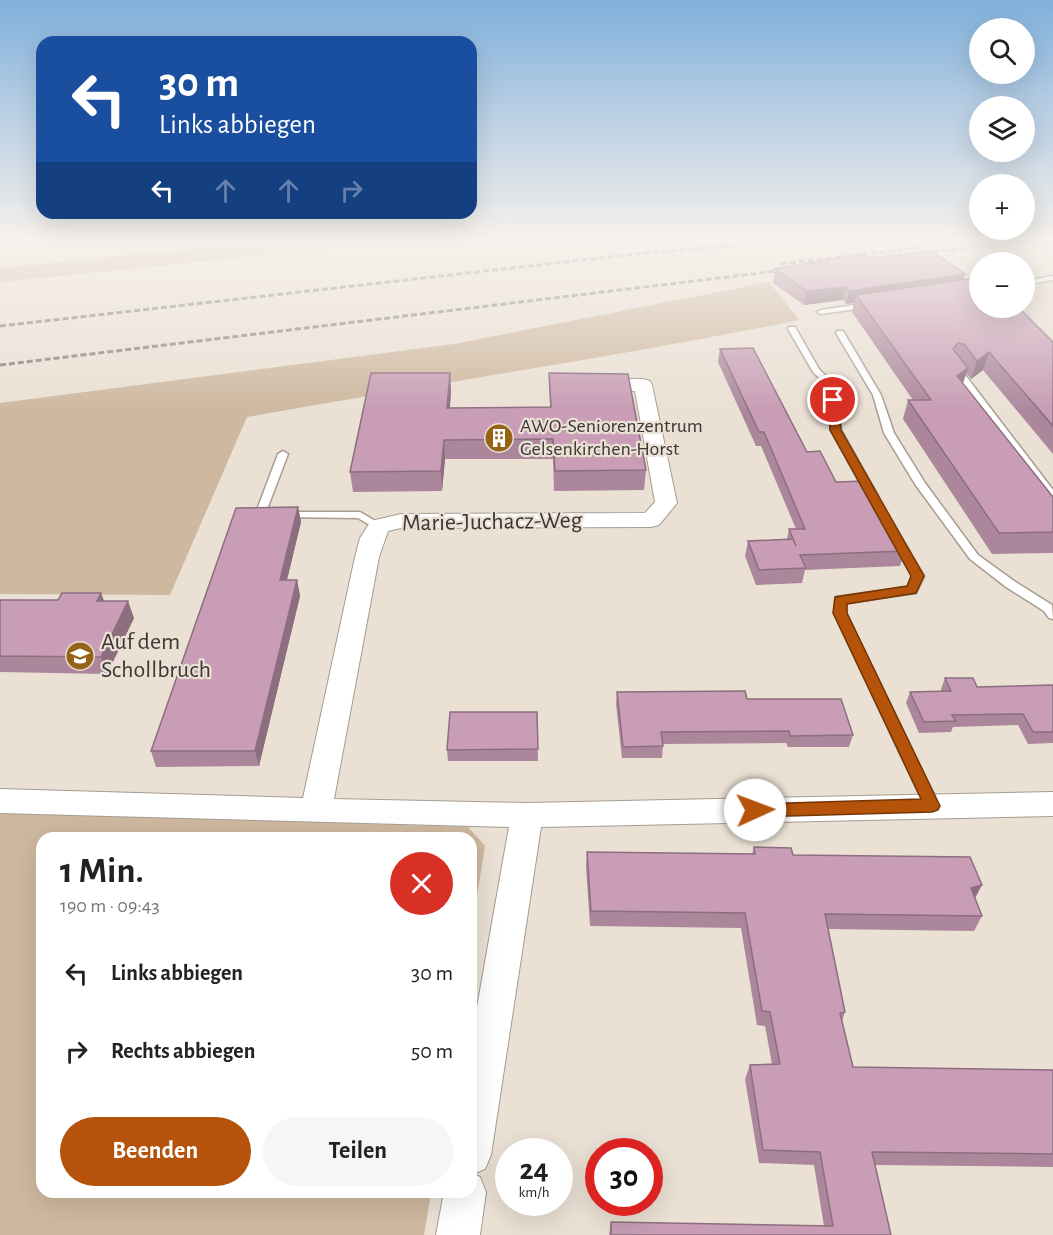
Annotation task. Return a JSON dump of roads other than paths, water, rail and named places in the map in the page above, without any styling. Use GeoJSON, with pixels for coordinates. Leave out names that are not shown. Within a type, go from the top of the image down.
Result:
{"type":"FeatureCollection","features":[{"type":"Feature","properties":{"kind":"street","name":"Marie-Juchacz-Weg"},"geometry":{"type":"LineString","coordinates":[[316,811],[367,557],[372,538],[380,526],[400,521],[651,520],[666,503],[644,385],[575,384]]}},
{"type":"Feature","properties":{"kind":"street"},"geometry":{"type":"LineString","coordinates":[[0,801],[316,811],[527,814],[1053,804]]}},
{"type":"Feature","properties":{"kind":"street"},"geometry":{"type":"LineString","coordinates":[[477,1118],[527,814]]}},
{"type":"Feature","properties":{"kind":"street"},"geometry":{"type":"LineString","coordinates":[[458,1235],[464,1198]]}},
{"type":"Feature","properties":{"kind":"lane"},"geometry":{"type":"LineString","coordinates":[[821,312],[878,304]]}},
{"type":"Feature","properties":{"kind":"lane"},"geometry":{"type":"LineString","coordinates":[[792,329],[816,370],[833,387],[836,430],[877,503]]}},
{"type":"Feature","properties":{"kind":"lane"},"geometry":{"type":"LineString","coordinates":[[840,333],[877,395],[889,433],[915,476],[974,557],[1010,585],[1051,610]]}},
{"type":"Feature","properties":{"kind":"lane"},"geometry":{"type":"LineString","coordinates":[[954,366],[1053,496]]}},
{"type":"Feature","properties":{"kind":"lane"},"geometry":{"type":"LineString","coordinates":[[283,454],[260,515],[360,515],[380,526]]}},
{"type":"Feature","properties":{"kind":"lane"},"geometry":{"type":"LineString","coordinates":[[889,524],[918,576],[912,590],[840,600],[840,613],[932,806]]}},
{"type":"Feature","properties":{"kind":"railway"},"geometry":{"type":"LineString","coordinates":[[0,326],[250,298]]}},
{"type":"Feature","properties":{"kind":"railway"},"geometry":{"type":"LineString","coordinates":[[0,365],[556,298]]}},
{"type":"Feature","properties":{"kind":"place","name":"AWO-Seniorenzentrum Gelsenkirchen-Horst"},"geometry":{"type":"Point","coordinates":[499,438]}},
{"type":"Feature","properties":{"kind":"place","name":"Auf dem Schollbruch"},"geometry":{"type":"Point","coordinates":[80,656]}}]}
